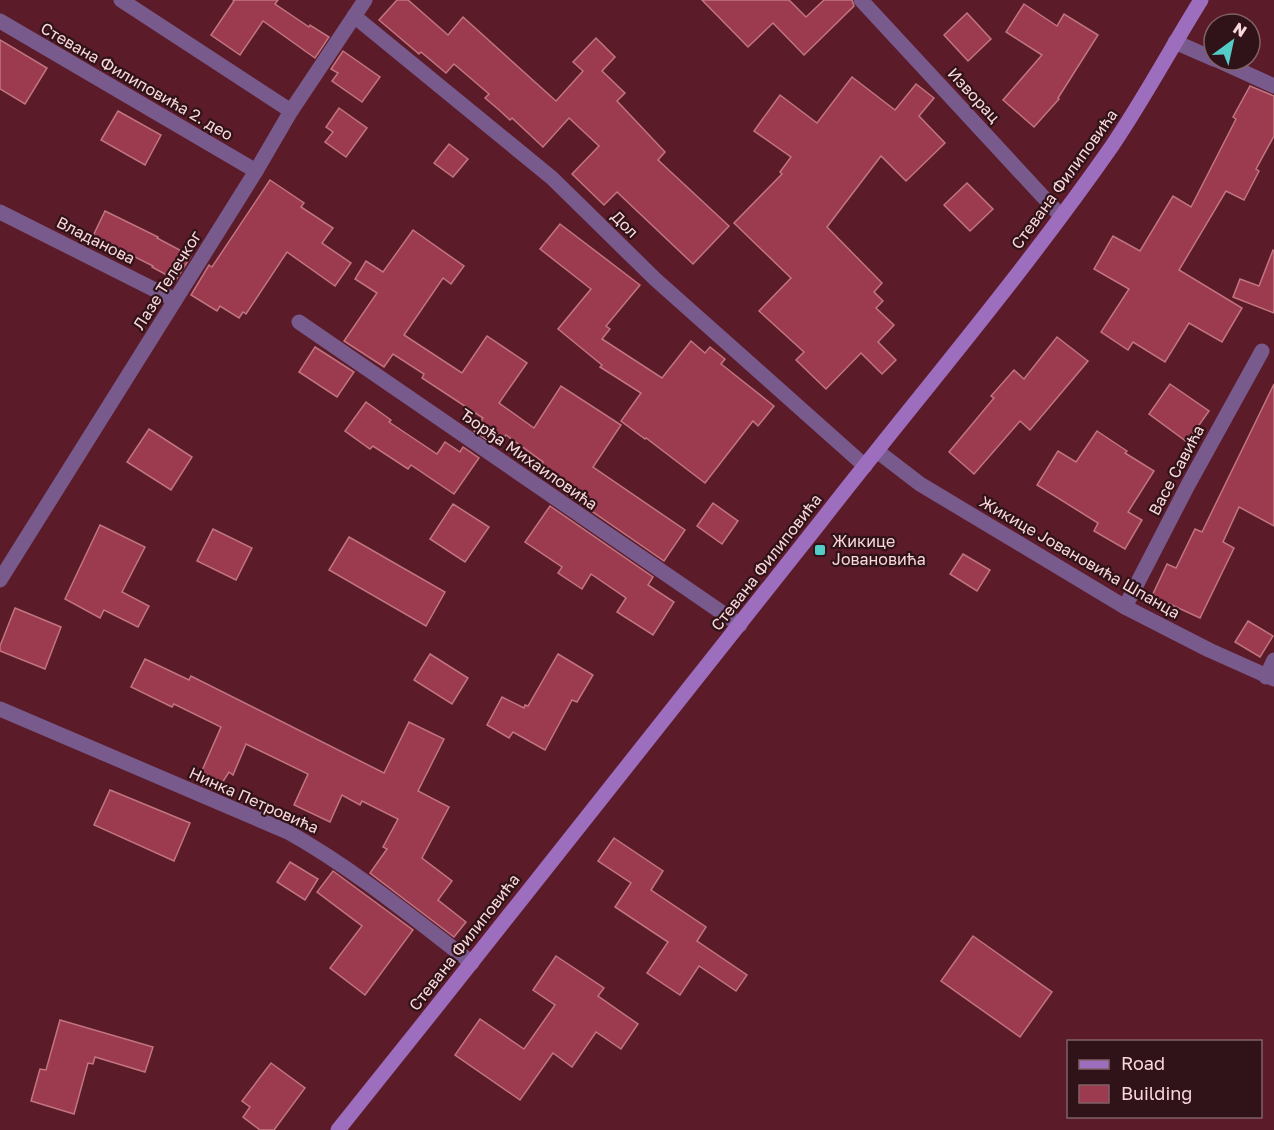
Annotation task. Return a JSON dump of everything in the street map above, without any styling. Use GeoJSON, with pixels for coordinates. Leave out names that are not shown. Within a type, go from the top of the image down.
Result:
{"type":"FeatureCollection","features":[{"type":"Feature","properties":{"kind":"main road","name":"Стевана Филиповића"},"geometry":{"type":"LineString","coordinates":[[338,1130],[971,335],[1110,148],[1134,113],[1201,0]]}},
{"type":"Feature","properties":{"kind":"street"},"geometry":{"type":"LineString","coordinates":[[121,0],[291,111]]}},
{"type":"Feature","properties":{"kind":"street","name":"Лазе Телечког"},"geometry":{"type":"LineString","coordinates":[[0,580],[256,171],[291,111],[365,0]]}},
{"type":"Feature","properties":{"kind":"street","name":"Изворац"},"geometry":{"type":"LineString","coordinates":[[861,0],[1060,215]]}},
{"type":"Feature","properties":{"kind":"street","name":"Дол"},"geometry":{"type":"LineString","coordinates":[[354,16],[552,178],[655,279],[865,466]]}},
{"type":"Feature","properties":{"kind":"street","name":"Стевана Филиповића 2. део"},"geometry":{"type":"LineString","coordinates":[[0,21],[256,171]]}},
{"type":"Feature","properties":{"kind":"street"},"geometry":{"type":"LineString","coordinates":[[1175,42],[1202,53]]}},
{"type":"Feature","properties":{"kind":"street"},"geometry":{"type":"LineString","coordinates":[[1243,72],[1274,86]]}},
{"type":"Feature","properties":{"kind":"street","name":"Владанова"},"geometry":{"type":"LineString","coordinates":[[0,212],[175,300]]}},
{"type":"Feature","properties":{"kind":"street","name":"Ђорђа Михаиловића"},"geometry":{"type":"LineString","coordinates":[[299,321],[740,625]]}},
{"type":"Feature","properties":{"kind":"street","name":"Васе Савића"},"geometry":{"type":"LineString","coordinates":[[1125,607],[1188,485],[1262,351]]}},
{"type":"Feature","properties":{"kind":"street","name":"Жикице Јовановића Шпанца"},"geometry":{"type":"LineString","coordinates":[[878,451],[920,484],[1125,607],[1270,678]]}},
{"type":"Feature","properties":{"kind":"street"},"geometry":{"type":"LineString","coordinates":[[1270,678],[1274,660]]}},
{"type":"Feature","properties":{"kind":"street","name":"Нинка Петровића"},"geometry":{"type":"LineString","coordinates":[[0,710],[288,832],[352,871],[472,963]]}},
{"type":"Feature","properties":{"kind":"building"},"geometry":{"type":"Polygon","coordinates":[[[233,0],[278,0],[275,4],[309,27],[310,25],[329,37],[315,58],[263,21],[240,55],[211,35],[233,0]]]}},
{"type":"Feature","properties":{"kind":"building"},"geometry":{"type":"Polygon","coordinates":[[[397,0],[408,0],[448,35],[463,17],[556,101],[583,71],[573,62],[596,38],[615,57],[602,71],[625,93],[617,101],[665,152],[658,160],[729,226],[693,264],[617,192],[604,205],[572,174],[599,146],[569,118],[543,147],[512,118],[510,120],[485,98],[489,94],[454,64],[446,73],[421,52],[419,54],[379,20],[397,0]]]}},
{"type":"Feature","properties":{"kind":"building"},"geometry":{"type":"Polygon","coordinates":[[[702,0],[789,0],[806,17],[824,0],[852,0],[854,6],[804,55],[773,23],[748,47],[702,0]]]}},
{"type":"Feature","properties":{"kind":"building"},"geometry":{"type":"Polygon","coordinates":[[[1024,4],[1057,26],[1064,14],[1098,35],[1059,99],[1034,127],[1003,100],[1042,55],[1006,32],[1024,4]]]}},
{"type":"Feature","properties":{"kind":"building"},"geometry":{"type":"Polygon","coordinates":[[[967,13],[991,39],[968,61],[944,35],[967,13]]]}},
{"type":"Feature","properties":{"kind":"building"},"geometry":{"type":"Polygon","coordinates":[[[0,40],[47,68],[25,104],[0,89],[0,40]]]}},
{"type":"Feature","properties":{"kind":"building"},"geometry":{"type":"Polygon","coordinates":[[[343,51],[380,77],[362,102],[332,81],[338,73],[331,69],[343,51]]]}},
{"type":"Feature","properties":{"kind":"building"},"geometry":{"type":"Polygon","coordinates":[[[852,77],[895,110],[916,84],[934,98],[919,116],[945,143],[906,181],[881,156],[827,227],[882,283],[874,292],[883,301],[876,308],[894,325],[878,342],[896,360],[882,374],[861,353],[826,389],[796,360],[804,352],[759,311],[791,278],[734,223],[782,174],[780,172],[791,157],[754,131],[780,95],[817,123],[852,77]]]}},
{"type":"Feature","properties":{"kind":"building"},"geometry":{"type":"Polygon","coordinates":[[[1250,86],[1274,96],[1274,136],[1256,169],[1259,171],[1244,200],[1226,191],[1179,270],[1242,308],[1222,342],[1189,323],[1165,362],[1133,342],[1128,350],[1101,332],[1129,289],[1094,269],[1113,236],[1140,251],[1173,196],[1191,207],[1236,119],[1233,117],[1250,86]]]}},
{"type":"Feature","properties":{"kind":"building"},"geometry":{"type":"Polygon","coordinates":[[[339,108],[367,128],[346,157],[325,142],[333,132],[326,127],[339,108]]]}},
{"type":"Feature","properties":{"kind":"building"},"geometry":{"type":"Polygon","coordinates":[[[118,111],[161,135],[145,165],[101,140],[118,111]]]}},
{"type":"Feature","properties":{"kind":"building"},"geometry":{"type":"Polygon","coordinates":[[[449,144],[468,159],[453,177],[434,163],[449,144]]]}},
{"type":"Feature","properties":{"kind":"building"},"geometry":{"type":"Polygon","coordinates":[[[270,180],[304,203],[301,207],[333,228],[322,243],[351,263],[335,286],[287,252],[246,314],[243,312],[239,318],[220,306],[217,311],[191,295],[209,265],[212,267],[270,180]]]}},
{"type":"Feature","properties":{"kind":"building"},"geometry":{"type":"Polygon","coordinates":[[[967,183],[993,209],[970,231],[944,205],[967,183]]]}},
{"type":"Feature","properties":{"kind":"building"},"geometry":{"type":"Polygon","coordinates":[[[105,211],[191,256],[176,280],[93,236],[105,211]]]}},
{"type":"Feature","properties":{"kind":"building"},"geometry":{"type":"Polygon","coordinates":[[[560,224],[640,285],[606,326],[610,329],[602,339],[662,378],[691,341],[705,353],[710,347],[725,359],[721,364],[774,406],[758,426],[753,421],[705,483],[621,421],[641,393],[600,367],[602,365],[558,329],[591,289],[540,249],[560,224]]]}},
{"type":"Feature","properties":{"kind":"building"},"geometry":{"type":"Polygon","coordinates":[[[413,230],[464,266],[451,284],[443,278],[404,335],[462,373],[487,336],[527,363],[499,403],[534,428],[561,386],[621,425],[593,467],[685,530],[664,561],[561,490],[564,485],[539,468],[543,462],[506,435],[503,439],[496,434],[490,442],[474,431],[483,418],[422,378],[424,374],[393,354],[384,367],[344,341],[377,293],[355,279],[366,261],[383,272],[413,230]]]}},
{"type":"Feature","properties":{"kind":"building"},"geometry":{"type":"Polygon","coordinates":[[[1273,250],[1274,313],[1233,297],[1240,279],[1259,286],[1273,250]]]}},
{"type":"Feature","properties":{"kind":"building"},"geometry":{"type":"Polygon","coordinates":[[[1057,337],[1088,361],[1030,430],[1020,421],[974,474],[949,452],[994,398],[991,396],[1014,370],[1024,379],[1057,337]]]}},
{"type":"Feature","properties":{"kind":"building"},"geometry":{"type":"Polygon","coordinates":[[[315,347],[354,372],[337,397],[299,372],[315,347]]]}},
{"type":"Feature","properties":{"kind":"building"},"geometry":{"type":"Polygon","coordinates":[[[1170,384],[1209,411],[1187,442],[1149,414],[1170,384]]]}},
{"type":"Feature","properties":{"kind":"building"},"geometry":{"type":"Polygon","coordinates":[[[1274,384],[1274,526],[1239,507],[1223,542],[1234,548],[1200,618],[1152,596],[1167,564],[1176,568],[1195,529],[1202,532],[1274,384]]]}},
{"type":"Feature","properties":{"kind":"building"},"geometry":{"type":"Polygon","coordinates":[[[366,402],[391,420],[389,422],[437,454],[445,442],[460,452],[463,447],[479,458],[454,494],[411,465],[408,469],[373,446],[370,449],[345,431],[366,402]]]}},
{"type":"Feature","properties":{"kind":"building"},"geometry":{"type":"Polygon","coordinates":[[[149,429],[192,457],[171,490],[127,462],[149,429]]]}},
{"type":"Feature","properties":{"kind":"building"},"geometry":{"type":"Polygon","coordinates":[[[1097,431],[1127,451],[1125,453],[1154,471],[1128,512],[1142,520],[1125,549],[1094,531],[1098,523],[1037,485],[1058,451],[1076,462],[1097,431]]]}},
{"type":"Feature","properties":{"kind":"building"},"geometry":{"type":"Polygon","coordinates":[[[713,503],[738,521],[722,544],[697,526],[713,503]]]}},
{"type":"Feature","properties":{"kind":"building"},"geometry":{"type":"Polygon","coordinates":[[[453,504],[489,527],[465,562],[430,539],[453,504]]]}},
{"type":"Feature","properties":{"kind":"building"},"geometry":{"type":"Polygon","coordinates":[[[550,506],[653,577],[648,585],[674,602],[653,635],[617,612],[626,598],[591,574],[582,589],[558,573],[562,567],[525,542],[550,506]]]}},
{"type":"Feature","properties":{"kind":"building"},"geometry":{"type":"Polygon","coordinates":[[[100,525],[145,547],[122,592],[149,606],[138,627],[104,610],[100,618],[65,599],[100,525]]]}},
{"type":"Feature","properties":{"kind":"building"},"geometry":{"type":"Polygon","coordinates":[[[213,529],[252,548],[236,580],[197,561],[213,529]]]}},
{"type":"Feature","properties":{"kind":"building"},"geometry":{"type":"Polygon","coordinates":[[[349,537],[445,592],[426,626],[329,570],[349,537]]]}},
{"type":"Feature","properties":{"kind":"building"},"geometry":{"type":"Polygon","coordinates":[[[963,554],[990,570],[977,591],[950,574],[963,554]]]}},
{"type":"Feature","properties":{"kind":"building"},"geometry":{"type":"Polygon","coordinates":[[[15,608],[61,627],[45,669],[0,651],[15,608]]]}},
{"type":"Feature","properties":{"kind":"building"},"geometry":{"type":"Polygon","coordinates":[[[1248,621],[1273,636],[1260,657],[1235,642],[1248,621]]]}},
{"type":"Feature","properties":{"kind":"building"},"geometry":{"type":"Polygon","coordinates":[[[430,654],[468,678],[452,704],[414,680],[430,654]]]}},
{"type":"Feature","properties":{"kind":"building"},"geometry":{"type":"Polygon","coordinates":[[[558,654],[593,675],[577,702],[572,700],[545,750],[513,732],[509,738],[487,725],[502,697],[524,708],[525,705],[528,706],[558,654]]]}},
{"type":"Feature","properties":{"kind":"building"},"geometry":{"type":"Polygon","coordinates":[[[145,659],[189,680],[191,676],[384,773],[409,722],[444,739],[418,791],[449,807],[422,858],[452,881],[438,900],[466,922],[454,937],[370,873],[387,849],[383,847],[398,819],[362,801],[360,805],[342,795],[330,822],[294,805],[308,774],[246,744],[233,775],[229,772],[217,791],[197,782],[221,727],[174,704],[172,707],[131,687],[145,659]]]}},
{"type":"Feature","properties":{"kind":"building"},"geometry":{"type":"Polygon","coordinates":[[[110,790],[190,823],[174,861],[94,825],[110,790]]]}},
{"type":"Feature","properties":{"kind":"building"},"geometry":{"type":"Polygon","coordinates":[[[614,838],[663,871],[651,890],[706,927],[697,941],[747,975],[736,991],[699,966],[680,995],[647,973],[668,942],[615,907],[631,883],[598,861],[614,838]]]}},
{"type":"Feature","properties":{"kind":"building"},"geometry":{"type":"Polygon","coordinates":[[[290,862],[318,879],[305,900],[277,882],[290,862]]]}},
{"type":"Feature","properties":{"kind":"building"},"geometry":{"type":"Polygon","coordinates":[[[333,871],[413,930],[365,995],[330,968],[362,926],[317,892],[333,871]]]}},
{"type":"Feature","properties":{"kind":"building"},"geometry":{"type":"Polygon","coordinates":[[[973,936],[1052,992],[1020,1037],[941,981],[973,936]]]}},
{"type":"Feature","properties":{"kind":"building"},"geometry":{"type":"Polygon","coordinates":[[[556,956],[604,988],[598,996],[638,1024],[621,1049],[596,1032],[572,1067],[553,1053],[520,1100],[455,1055],[480,1019],[524,1049],[555,1005],[533,990],[556,956]]]}},
{"type":"Feature","properties":{"kind":"building"},"geometry":{"type":"Polygon","coordinates":[[[60,1020],[153,1047],[145,1072],[95,1057],[93,1064],[88,1063],[74,1114],[31,1101],[40,1069],[46,1070],[60,1020]]]}},
{"type":"Feature","properties":{"kind":"building"},"geometry":{"type":"Polygon","coordinates":[[[271,1063],[305,1088],[274,1130],[260,1130],[243,1117],[250,1107],[242,1101],[271,1063]]]}},
{"type":"Feature","properties":{"kind":"place","name":"Жикице Јовановића"},"geometry":{"type":"Point","coordinates":[820,550]}}]}
